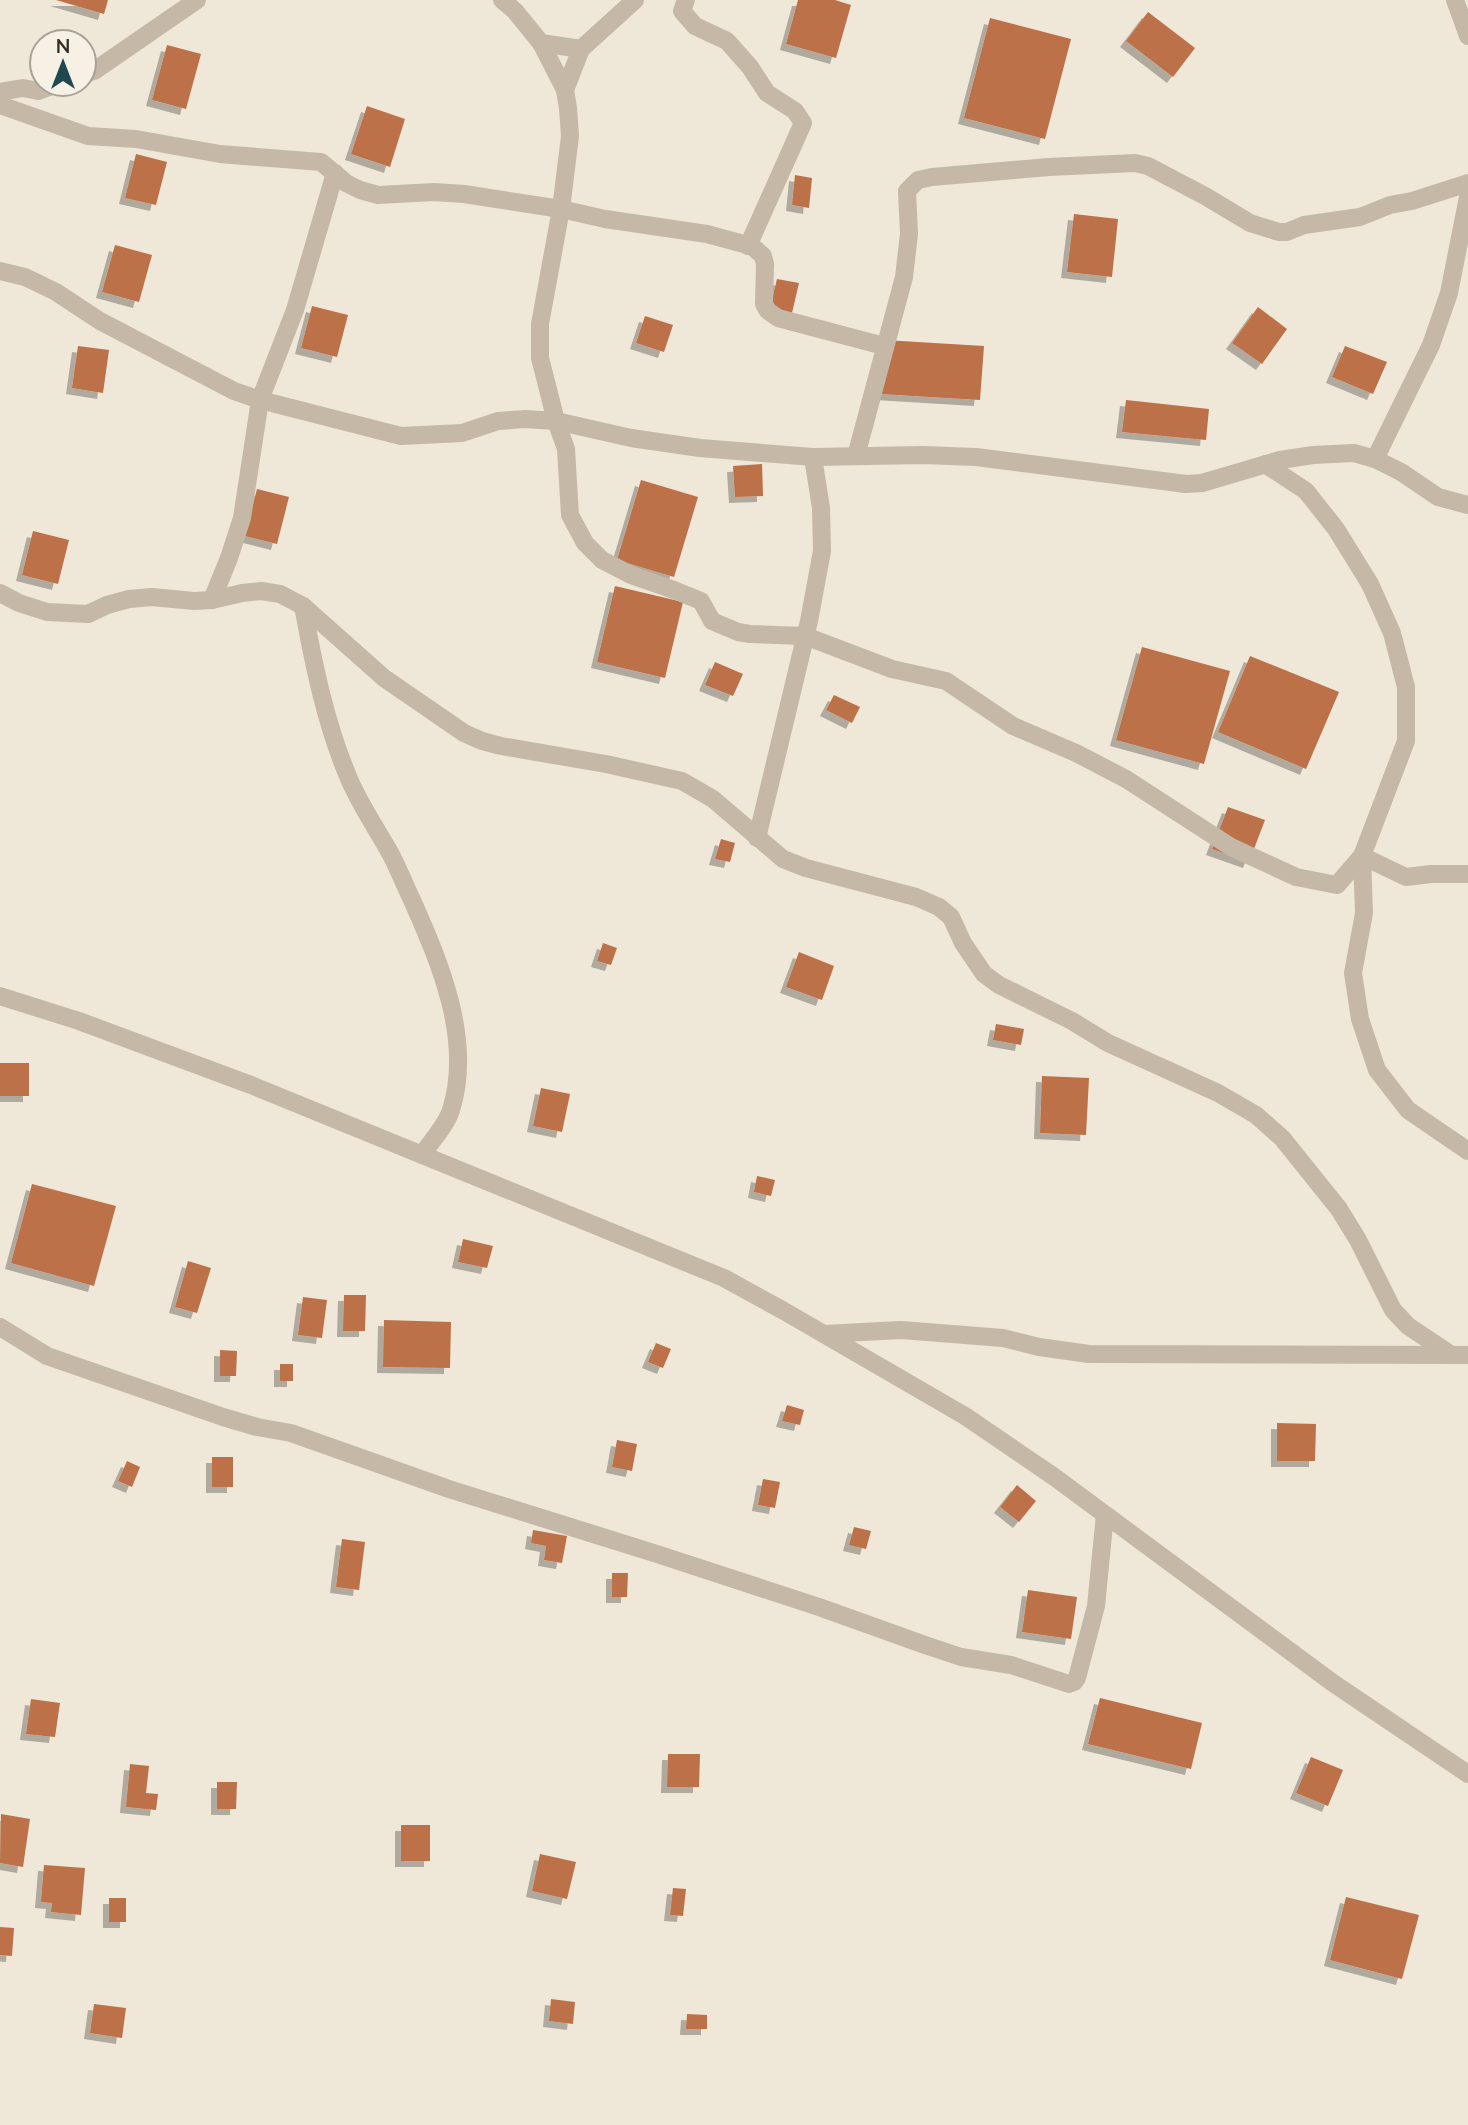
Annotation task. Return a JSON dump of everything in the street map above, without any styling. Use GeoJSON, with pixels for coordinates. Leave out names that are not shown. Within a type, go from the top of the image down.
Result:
{"type":"FeatureCollection","features":[{"type":"Feature","properties":{"kind":"street"},"geometry":{"type":"LineString","coordinates":[[98,68],[196,0]]}},
{"type":"Feature","properties":{"kind":"street"},"geometry":{"type":"LineString","coordinates":[[502,0],[515,10],[541,43],[565,90],[568,108],[570,136],[561,209],[540,324],[540,358],[566,449],[570,515],[585,543],[602,560],[631,575],[701,601],[712,621],[738,632],[805,636],[892,669],[946,681],[1013,726],[1076,753],[1126,779],[1221,842],[1296,877],[1337,885],[1362,856],[1406,741],[1406,687],[1392,633],[1370,584],[1343,540],[1306,491],[1265,464]]}},
{"type":"Feature","properties":{"kind":"street"},"geometry":{"type":"LineString","coordinates":[[565,90],[581,49],[635,0]]}},
{"type":"Feature","properties":{"kind":"street"},"geometry":{"type":"LineString","coordinates":[[686,0],[682,11],[695,26],[727,41],[750,67],[767,93],[795,111],[803,123],[748,246]]}},
{"type":"Feature","properties":{"kind":"street"},"geometry":{"type":"LineString","coordinates":[[1455,0],[1468,37]]}},
{"type":"Feature","properties":{"kind":"street"},"geometry":{"type":"LineString","coordinates":[[541,43],[581,49]]}},
{"type":"Feature","properties":{"kind":"street"},"geometry":{"type":"LineString","coordinates":[[0,92],[28,89]]}},
{"type":"Feature","properties":{"kind":"street"},"geometry":{"type":"LineString","coordinates":[[0,105],[88,136],[136,139],[253,158],[321,162],[346,183],[378,195],[434,192],[464,194],[707,234],[748,246],[763,256],[764,304],[768,311],[778,318],[884,346]]}},
{"type":"Feature","properties":{"kind":"street"},"geometry":{"type":"LineString","coordinates":[[856,456],[904,277],[909,234],[907,191],[918,180],[1049,167],[1135,163],[1148,166],[1194,190],[1250,223],[1279,232],[1287,232],[1304,225],[1360,217],[1390,205],[1412,201],[1468,183]]}},
{"type":"Feature","properties":{"kind":"street"},"geometry":{"type":"LineString","coordinates":[[212,600],[242,518],[260,400],[295,310],[335,173]]}},
{"type":"Feature","properties":{"kind":"street"},"geometry":{"type":"LineString","coordinates":[[1375,459],[1431,345],[1449,293],[1468,197]]}},
{"type":"Feature","properties":{"kind":"street"},"geometry":{"type":"LineString","coordinates":[[0,271],[25,277],[57,292],[100,320],[234,391],[401,436],[462,433],[498,421],[525,419],[556,421],[631,438],[700,448],[813,457],[976,457],[1186,484],[1202,483],[1280,460],[1354,453],[1375,459],[1401,472],[1438,497],[1468,505]]}},
{"type":"Feature","properties":{"kind":"street"},"geometry":{"type":"LineString","coordinates":[[757,838],[805,636],[822,551],[821,508],[813,457]]}},
{"type":"Feature","properties":{"kind":"street"},"geometry":{"type":"LineString","coordinates":[[0,593],[19,603],[47,612],[88,614],[129,599],[152,597],[194,601],[242,593],[280,594],[303,606],[384,678],[464,733],[501,746],[606,764],[682,781],[713,800],[783,859],[806,869],[916,897],[939,907],[951,917],[962,943],[984,974],[999,985],[1072,1021],[1108,1044],[1218,1093],[1256,1115],[1282,1138],[1339,1209],[1358,1240],[1393,1310],[1408,1326],[1459,1354]]}},
{"type":"Feature","properties":{"kind":"street"},"geometry":{"type":"LineString","coordinates":[[303,606],[328,722],[350,781],[390,852],[426,931],[451,1004],[457,1045],[457,1086],[450,1114],[422,1155]]}},
{"type":"Feature","properties":{"kind":"street"},"geometry":{"type":"LineString","coordinates":[[1362,856],[1406,877],[1468,874]]}},
{"type":"Feature","properties":{"kind":"street"},"geometry":{"type":"LineString","coordinates":[[1362,856],[1364,913],[1353,973],[1360,1019],[1377,1070],[1408,1110],[1468,1151]]}},
{"type":"Feature","properties":{"kind":"street"},"geometry":{"type":"LineString","coordinates":[[0,996],[180,1057],[724,1279],[965,1416],[1054,1476],[1333,1683],[1468,1774]]}},
{"type":"Feature","properties":{"kind":"street"},"geometry":{"type":"LineString","coordinates":[[0,1327],[47,1356],[223,1417],[291,1433],[449,1489],[747,1583],[961,1657],[1011,1665],[1069,1684],[1077,1678],[1096,1606],[1105,1515]]}},
{"type":"Feature","properties":{"kind":"street"},"geometry":{"type":"LineString","coordinates":[[824,1334],[901,1330],[1003,1338],[1039,1347],[1089,1354],[1459,1354]]}},
{"type":"Feature","properties":{"kind":"building"},"geometry":{"type":"Polygon","coordinates":[[[56,0],[108,0],[104,14],[56,0]]]}},
{"type":"Feature","properties":{"kind":"building"},"geometry":{"type":"Polygon","coordinates":[[[798,0],[835,0],[851,5],[836,58],[786,44],[798,0]]]}},
{"type":"Feature","properties":{"kind":"building"},"geometry":{"type":"Polygon","coordinates":[[[1148,12],[1195,48],[1173,77],[1126,41],[1148,12]]]}},
{"type":"Feature","properties":{"kind":"building"},"geometry":{"type":"Polygon","coordinates":[[[990,18],[1071,39],[1045,139],[964,118],[990,18]]]}},
{"type":"Feature","properties":{"kind":"building"},"geometry":{"type":"Polygon","coordinates":[[[167,45],[201,54],[186,109],[152,100],[167,45]]]}},
{"type":"Feature","properties":{"kind":"building"},"geometry":{"type":"Polygon","coordinates":[[[367,106],[405,119],[390,167],[351,154],[367,106]]]}},
{"type":"Feature","properties":{"kind":"building"},"geometry":{"type":"Polygon","coordinates":[[[136,154],[167,162],[156,205],[125,198],[136,154]]]}},
{"type":"Feature","properties":{"kind":"building"},"geometry":{"type":"Polygon","coordinates":[[[795,175],[812,178],[809,208],[792,205],[795,175]]]}},
{"type":"Feature","properties":{"kind":"building"},"geometry":{"type":"Polygon","coordinates":[[[1074,214],[1118,219],[1112,277],[1067,272],[1074,214]]]}},
{"type":"Feature","properties":{"kind":"building"},"geometry":{"type":"Polygon","coordinates":[[[115,245],[152,255],[139,302],[102,292],[115,245]]]}},
{"type":"Feature","properties":{"kind":"building"},"geometry":{"type":"Polygon","coordinates":[[[777,279],[799,283],[792,313],[770,308],[777,279]]]}},
{"type":"Feature","properties":{"kind":"building"},"geometry":{"type":"Polygon","coordinates":[[[312,306],[348,315],[337,357],[301,348],[312,306]]]}},
{"type":"Feature","properties":{"kind":"building"},"geometry":{"type":"Polygon","coordinates":[[[1258,307],[1287,329],[1262,364],[1232,343],[1258,307]]]}},
{"type":"Feature","properties":{"kind":"building"},"geometry":{"type":"Polygon","coordinates":[[[645,316],[673,325],[664,352],[636,343],[645,316]]]}},
{"type":"Feature","properties":{"kind":"building"},"geometry":{"type":"Polygon","coordinates":[[[884,340],[984,346],[980,400],[881,394],[884,340]]]}},
{"type":"Feature","properties":{"kind":"building"},"geometry":{"type":"Polygon","coordinates":[[[78,346],[109,350],[103,393],[72,388],[78,346]]]}},
{"type":"Feature","properties":{"kind":"building"},"geometry":{"type":"Polygon","coordinates":[[[1345,346],[1387,362],[1373,394],[1332,377],[1345,346]]]}},
{"type":"Feature","properties":{"kind":"building"},"geometry":{"type":"Polygon","coordinates":[[[1126,400],[1209,409],[1206,440],[1122,432],[1126,400]]]}},
{"type":"Feature","properties":{"kind":"building"},"geometry":{"type":"Polygon","coordinates":[[[762,464],[763,496],[735,497],[733,466],[762,464]]]}},
{"type":"Feature","properties":{"kind":"building"},"geometry":{"type":"Polygon","coordinates":[[[641,480],[698,497],[674,577],[617,560],[641,480]]]}},
{"type":"Feature","properties":{"kind":"building"},"geometry":{"type":"Polygon","coordinates":[[[257,489],[289,497],[277,544],[245,536],[257,489]]]}},
{"type":"Feature","properties":{"kind":"building"},"geometry":{"type":"Polygon","coordinates":[[[33,531],[69,540],[58,584],[22,575],[33,531]]]}},
{"type":"Feature","properties":{"kind":"building"},"geometry":{"type":"Polygon","coordinates":[[[615,586],[683,602],[665,678],[597,662],[615,586]]]}},
{"type":"Feature","properties":{"kind":"building"},"geometry":{"type":"Polygon","coordinates":[[[1142,647],[1230,671],[1204,764],[1116,740],[1142,647]]]}},
{"type":"Feature","properties":{"kind":"building"},"geometry":{"type":"Polygon","coordinates":[[[1250,656],[1339,692],[1306,769],[1218,732],[1250,656]]]}},
{"type":"Feature","properties":{"kind":"building"},"geometry":{"type":"Polygon","coordinates":[[[715,662],[743,674],[733,696],[705,685],[715,662]]]}},
{"type":"Feature","properties":{"kind":"building"},"geometry":{"type":"Polygon","coordinates":[[[834,695],[860,707],[852,723],[826,710],[834,695]]]}},
{"type":"Feature","properties":{"kind":"building"},"geometry":{"type":"Polygon","coordinates":[[[1228,807],[1265,820],[1249,862],[1212,849],[1228,807]]]}},
{"type":"Feature","properties":{"kind":"building"},"geometry":{"type":"Polygon","coordinates":[[[721,839],[735,843],[730,862],[715,859],[721,839]]]}},
{"type":"Feature","properties":{"kind":"building"},"geometry":{"type":"Polygon","coordinates":[[[603,943],[617,948],[611,965],[597,961],[603,943]]]}},
{"type":"Feature","properties":{"kind":"building"},"geometry":{"type":"Polygon","coordinates":[[[799,952],[834,966],[822,1000],[786,987],[799,952]]]}},
{"type":"Feature","properties":{"kind":"building"},"geometry":{"type":"Polygon","coordinates":[[[996,1024],[1024,1029],[1021,1045],[993,1040],[996,1024]]]}},
{"type":"Feature","properties":{"kind":"building"},"geometry":{"type":"Polygon","coordinates":[[[0,1063],[29,1063],[29,1096],[0,1096],[0,1063]]]}},
{"type":"Feature","properties":{"kind":"building"},"geometry":{"type":"Polygon","coordinates":[[[1042,1076],[1089,1078],[1086,1135],[1040,1133],[1042,1076]]]}},
{"type":"Feature","properties":{"kind":"building"},"geometry":{"type":"Polygon","coordinates":[[[541,1088],[570,1094],[562,1132],[533,1126],[541,1088]]]}},
{"type":"Feature","properties":{"kind":"building"},"geometry":{"type":"Polygon","coordinates":[[[757,1176],[775,1180],[771,1196],[754,1192],[757,1176]]]}},
{"type":"Feature","properties":{"kind":"building"},"geometry":{"type":"Polygon","coordinates":[[[32,1184],[116,1206],[94,1286],[11,1263],[32,1184]]]}},
{"type":"Feature","properties":{"kind":"building"},"geometry":{"type":"Polygon","coordinates":[[[463,1239],[493,1246],[487,1268],[458,1262],[463,1239]]]}},
{"type":"Feature","properties":{"kind":"building"},"geometry":{"type":"Polygon","coordinates":[[[188,1261],[211,1268],[197,1313],[175,1307],[188,1261]]]}},
{"type":"Feature","properties":{"kind":"building"},"geometry":{"type":"Polygon","coordinates":[[[344,1295],[366,1295],[365,1331],[343,1331],[344,1295]]]}},
{"type":"Feature","properties":{"kind":"building"},"geometry":{"type":"Polygon","coordinates":[[[303,1297],[327,1300],[322,1338],[298,1335],[303,1297]]]}},
{"type":"Feature","properties":{"kind":"building"},"geometry":{"type":"Polygon","coordinates":[[[384,1320],[451,1322],[450,1368],[383,1367],[384,1320]]]}},
{"type":"Feature","properties":{"kind":"building"},"geometry":{"type":"Polygon","coordinates":[[[656,1343],[671,1349],[663,1368],[648,1362],[656,1343]]]}},
{"type":"Feature","properties":{"kind":"building"},"geometry":{"type":"Polygon","coordinates":[[[220,1350],[237,1351],[236,1376],[220,1376],[220,1350]]]}},
{"type":"Feature","properties":{"kind":"building"},"geometry":{"type":"Polygon","coordinates":[[[280,1364],[293,1364],[293,1381],[280,1381],[280,1364]]]}},
{"type":"Feature","properties":{"kind":"building"},"geometry":{"type":"Polygon","coordinates":[[[787,1405],[804,1410],[800,1425],[782,1421],[787,1405]]]}},
{"type":"Feature","properties":{"kind":"building"},"geometry":{"type":"Polygon","coordinates":[[[1277,1423],[1316,1424],[1315,1461],[1277,1461],[1277,1423]]]}},
{"type":"Feature","properties":{"kind":"building"},"geometry":{"type":"Polygon","coordinates":[[[617,1440],[637,1444],[632,1471],[612,1467],[617,1440]]]}},
{"type":"Feature","properties":{"kind":"building"},"geometry":{"type":"Polygon","coordinates":[[[212,1457],[233,1457],[233,1487],[212,1487],[212,1457]]]}},
{"type":"Feature","properties":{"kind":"building"},"geometry":{"type":"Polygon","coordinates":[[[127,1461],[140,1467],[132,1487],[118,1481],[127,1461]]]}},
{"type":"Feature","properties":{"kind":"building"},"geometry":{"type":"Polygon","coordinates":[[[763,1479],[780,1482],[775,1508],[758,1505],[763,1479]]]}},
{"type":"Feature","properties":{"kind":"building"},"geometry":{"type":"Polygon","coordinates":[[[1017,1485],[1036,1501],[1019,1522],[1000,1507],[1017,1485]]]}},
{"type":"Feature","properties":{"kind":"building"},"geometry":{"type":"Polygon","coordinates":[[[854,1527],[871,1531],[866,1549],[849,1545],[854,1527]]]}},
{"type":"Feature","properties":{"kind":"building"},"geometry":{"type":"Polygon","coordinates":[[[533,1530],[567,1536],[562,1563],[544,1560],[546,1546],[531,1543],[533,1530]]]}},
{"type":"Feature","properties":{"kind":"building"},"geometry":{"type":"Polygon","coordinates":[[[342,1539],[365,1542],[359,1590],[336,1587],[342,1539]]]}},
{"type":"Feature","properties":{"kind":"building"},"geometry":{"type":"Polygon","coordinates":[[[612,1573],[628,1573],[627,1597],[612,1597],[612,1573]]]}},
{"type":"Feature","properties":{"kind":"building"},"geometry":{"type":"Polygon","coordinates":[[[1028,1590],[1077,1597],[1071,1639],[1022,1632],[1028,1590]]]}},
{"type":"Feature","properties":{"kind":"building"},"geometry":{"type":"Polygon","coordinates":[[[1100,1698],[1202,1723],[1191,1769],[1088,1744],[1100,1698]]]}},
{"type":"Feature","properties":{"kind":"building"},"geometry":{"type":"Polygon","coordinates":[[[31,1699],[60,1703],[55,1737],[26,1734],[31,1699]]]}},
{"type":"Feature","properties":{"kind":"building"},"geometry":{"type":"Polygon","coordinates":[[[668,1754],[700,1754],[699,1787],[667,1787],[668,1754]]]}},
{"type":"Feature","properties":{"kind":"building"},"geometry":{"type":"Polygon","coordinates":[[[1311,1757],[1343,1770],[1328,1806],[1296,1793],[1311,1757]]]}},
{"type":"Feature","properties":{"kind":"building"},"geometry":{"type":"Polygon","coordinates":[[[130,1764],[149,1766],[146,1793],[158,1794],[156,1810],[126,1807],[130,1764]]]}},
{"type":"Feature","properties":{"kind":"building"},"geometry":{"type":"Polygon","coordinates":[[[217,1782],[237,1782],[236,1809],[217,1809],[217,1782]]]}},
{"type":"Feature","properties":{"kind":"building"},"geometry":{"type":"Polygon","coordinates":[[[1,1814],[30,1819],[23,1867],[0,1863],[1,1814]]]}},
{"type":"Feature","properties":{"kind":"building"},"geometry":{"type":"Polygon","coordinates":[[[401,1825],[430,1825],[430,1861],[401,1861],[401,1825]]]}},
{"type":"Feature","properties":{"kind":"building"},"geometry":{"type":"Polygon","coordinates":[[[540,1854],[576,1862],[567,1899],[532,1891],[540,1854]]]}},
{"type":"Feature","properties":{"kind":"building"},"geometry":{"type":"Polygon","coordinates":[[[44,1865],[85,1868],[81,1915],[51,1912],[52,1903],[41,1902],[44,1865]]]}},
{"type":"Feature","properties":{"kind":"building"},"geometry":{"type":"Polygon","coordinates":[[[673,1888],[686,1889],[683,1916],[670,1915],[673,1888]]]}},
{"type":"Feature","properties":{"kind":"building"},"geometry":{"type":"Polygon","coordinates":[[[1346,1897],[1419,1915],[1402,1979],[1330,1960],[1346,1897]]]}},
{"type":"Feature","properties":{"kind":"building"},"geometry":{"type":"Polygon","coordinates":[[[109,1898],[126,1898],[126,1922],[109,1922],[109,1898]]]}},
{"type":"Feature","properties":{"kind":"building"},"geometry":{"type":"Polygon","coordinates":[[[0,1927],[14,1928],[12,1956],[0,1955],[0,1927]]]}},
{"type":"Feature","properties":{"kind":"building"},"geometry":{"type":"Polygon","coordinates":[[[551,1999],[575,2002],[573,2024],[549,2021],[551,1999]]]}},
{"type":"Feature","properties":{"kind":"building"},"geometry":{"type":"Polygon","coordinates":[[[94,2004],[126,2008],[122,2038],[90,2033],[94,2004]]]}},
{"type":"Feature","properties":{"kind":"building"},"geometry":{"type":"Polygon","coordinates":[[[687,2014],[707,2015],[707,2029],[686,2029],[687,2014]]]}}]}
